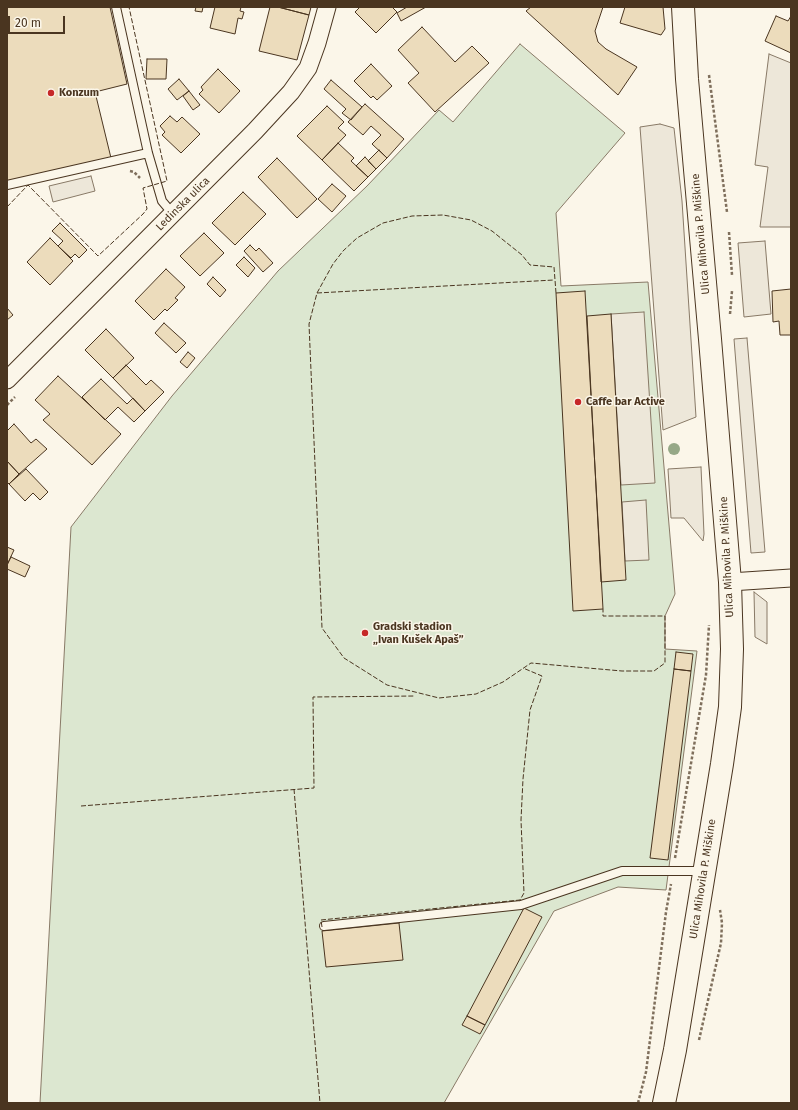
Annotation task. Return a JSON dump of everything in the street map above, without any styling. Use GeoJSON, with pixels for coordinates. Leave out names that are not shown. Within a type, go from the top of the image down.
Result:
{"type":"FeatureCollection","features":[{"type":"Feature","properties":{"kind":"main road","name":"Ulica Mihovila P. Miškine"},"geometry":{"type":"LineString","coordinates":[[664,1103],[675,1050],[730,707],[732,649],[730,582],[688,87],[683,7]]}},
{"type":"Feature","properties":{"kind":"street","name":"Ledinska ulica"},"geometry":{"type":"LineString","coordinates":[[7,380],[255,131],[291,92],[308,68],[328,7]]}},
{"type":"Feature","properties":{"kind":"street"},"geometry":{"type":"LineString","coordinates":[[730,582],[791,578]]}},
{"type":"Feature","properties":{"kind":"lane"},"geometry":{"type":"LineString","coordinates":[[116,7],[148,153],[162,201],[172,214]]}},
{"type":"Feature","properties":{"kind":"lane"},"geometry":{"type":"LineString","coordinates":[[7,185],[148,153]]}},
{"type":"Feature","properties":{"kind":"lane"},"geometry":{"type":"LineString","coordinates":[[324,926],[521,905],[622,871],[704,871]]}},
{"type":"Feature","properties":{"kind":"path"},"geometry":{"type":"LineString","coordinates":[[708,68],[727,212]]}},
{"type":"Feature","properties":{"kind":"path"},"geometry":{"type":"LineString","coordinates":[[127,171],[134,172],[142,180]]}},
{"type":"Feature","properties":{"kind":"path"},"geometry":{"type":"LineString","coordinates":[[729,232],[732,275]]}},
{"type":"Feature","properties":{"kind":"path"},"geometry":{"type":"LineString","coordinates":[[638,1103],[646,1072],[665,919],[706,675],[710,622]]}},
{"type":"Feature","properties":{"kind":"green space","name":"Gradski stadion „Ivan Kušek Apaš”"},"geometry":{"type":"Polygon","coordinates":[[[520,44],[625,133],[556,213],[561,286],[648,282],[675,594],[665,616],[665,649],[697,651],[666,890],[618,887],[554,911],[444,1103],[40,1103],[71,527],[172,396],[278,271],[367,186],[439,110],[453,122],[520,44]]]}},
{"type":"Feature","properties":{"kind":"shaded area"},"geometry":{"type":"Polygon","coordinates":[[[769,54],[791,63],[791,227],[760,227],[768,167],[755,165],[769,54]]]}},
{"type":"Feature","properties":{"kind":"shaded area"},"geometry":{"type":"Polygon","coordinates":[[[660,124],[674,128],[682,201],[696,417],[663,430],[640,127],[660,124]]]}},
{"type":"Feature","properties":{"kind":"shaded area"},"geometry":{"type":"Polygon","coordinates":[[[91,176],[95,191],[53,202],[49,186],[91,176]]]}},
{"type":"Feature","properties":{"kind":"shaded area"},"geometry":{"type":"Polygon","coordinates":[[[765,241],[771,314],[744,317],[738,243],[765,241]]]}},
{"type":"Feature","properties":{"kind":"shaded area"},"geometry":{"type":"Polygon","coordinates":[[[644,312],[655,483],[621,485],[611,314],[644,312]]]}},
{"type":"Feature","properties":{"kind":"shaded area"},"geometry":{"type":"Polygon","coordinates":[[[747,338],[765,552],[751,553],[734,339],[747,338]]]}},
{"type":"Feature","properties":{"kind":"shaded area"},"geometry":{"type":"Polygon","coordinates":[[[701,467],[703,541],[684,518],[671,518],[668,469],[701,467]]]}},
{"type":"Feature","properties":{"kind":"shaded area"},"geometry":{"type":"Polygon","coordinates":[[[646,500],[649,560],[625,561],[622,502],[646,500]]]}},
{"type":"Feature","properties":{"kind":"shaded area"},"geometry":{"type":"Polygon","coordinates":[[[754,592],[767,602],[767,644],[755,637],[754,592]]]}},
{"type":"Feature","properties":{"kind":"building","name":"Konzum"},"geometry":{"type":"Polygon","coordinates":[[[7,7],[110,7],[127,84],[95,92],[111,158],[7,182],[7,7]]]}},
{"type":"Feature","properties":{"kind":"building"},"geometry":{"type":"Polygon","coordinates":[[[196,7],[203,7],[202,12],[195,11],[196,7]]]}},
{"type":"Feature","properties":{"kind":"building"},"geometry":{"type":"Polygon","coordinates":[[[215,7],[241,7],[240,11],[244,12],[242,19],[238,18],[235,34],[210,28],[215,7]]]}},
{"type":"Feature","properties":{"kind":"building"},"geometry":{"type":"Polygon","coordinates":[[[270,7],[278,7],[309,15],[297,60],[259,51],[270,7]]]}},
{"type":"Feature","properties":{"kind":"building"},"geometry":{"type":"Polygon","coordinates":[[[278,7],[311,7],[309,15],[278,7]]]}},
{"type":"Feature","properties":{"kind":"building"},"geometry":{"type":"Polygon","coordinates":[[[360,7],[392,7],[397,12],[376,33],[355,12],[360,7]]]}},
{"type":"Feature","properties":{"kind":"building"},"geometry":{"type":"Polygon","coordinates":[[[407,7],[426,7],[401,21],[397,13],[407,7]]]}},
{"type":"Feature","properties":{"kind":"building"},"geometry":{"type":"Polygon","coordinates":[[[531,7],[603,7],[595,31],[598,42],[606,49],[637,67],[618,95],[526,11],[531,7]]]}},
{"type":"Feature","properties":{"kind":"building"},"geometry":{"type":"Polygon","coordinates":[[[625,7],[663,7],[665,29],[661,35],[620,23],[625,7]]]}},
{"type":"Feature","properties":{"kind":"building"},"geometry":{"type":"Polygon","coordinates":[[[776,16],[788,21],[791,16],[791,53],[765,41],[776,16]]]}},
{"type":"Feature","properties":{"kind":"building"},"geometry":{"type":"Polygon","coordinates":[[[422,27],[455,62],[472,46],[489,63],[435,112],[408,83],[419,73],[398,50],[422,27]]]}},
{"type":"Feature","properties":{"kind":"building"},"geometry":{"type":"Polygon","coordinates":[[[147,59],[167,59],[166,79],[146,79],[147,59]]]}},
{"type":"Feature","properties":{"kind":"building"},"geometry":{"type":"Polygon","coordinates":[[[371,64],[392,86],[377,100],[373,96],[371,98],[354,81],[371,64]]]}},
{"type":"Feature","properties":{"kind":"building"},"geometry":{"type":"Polygon","coordinates":[[[218,69],[240,91],[219,113],[199,94],[203,90],[201,87],[218,69]]]}},
{"type":"Feature","properties":{"kind":"building"},"geometry":{"type":"Polygon","coordinates":[[[179,79],[189,91],[177,100],[168,89],[179,79]]]}},
{"type":"Feature","properties":{"kind":"building"},"geometry":{"type":"Polygon","coordinates":[[[331,80],[362,107],[351,120],[342,113],[346,109],[324,89],[331,80]]]}},
{"type":"Feature","properties":{"kind":"building"},"geometry":{"type":"Polygon","coordinates":[[[189,91],[200,105],[193,110],[183,96],[189,91]]]}},
{"type":"Feature","properties":{"kind":"building"},"geometry":{"type":"Polygon","coordinates":[[[365,104],[404,139],[387,158],[372,144],[381,135],[371,126],[363,135],[348,122],[365,104]]]}},
{"type":"Feature","properties":{"kind":"building"},"geometry":{"type":"Polygon","coordinates":[[[327,106],[344,122],[338,128],[346,135],[322,160],[297,136],[327,106]]]}},
{"type":"Feature","properties":{"kind":"building"},"geometry":{"type":"Polygon","coordinates":[[[170,116],[177,122],[182,117],[200,134],[181,153],[162,135],[165,132],[160,126],[170,116]]]}},
{"type":"Feature","properties":{"kind":"building"},"geometry":{"type":"Polygon","coordinates":[[[338,143],[354,158],[351,161],[368,177],[354,191],[322,160],[338,143]]]}},
{"type":"Feature","properties":{"kind":"building"},"geometry":{"type":"Polygon","coordinates":[[[379,150],[387,158],[376,169],[368,161],[379,150]]]}},
{"type":"Feature","properties":{"kind":"building"},"geometry":{"type":"Polygon","coordinates":[[[365,157],[376,169],[368,177],[356,166],[365,157]]]}},
{"type":"Feature","properties":{"kind":"building"},"geometry":{"type":"Polygon","coordinates":[[[277,158],[317,199],[297,218],[258,177],[277,158]]]}},
{"type":"Feature","properties":{"kind":"building"},"geometry":{"type":"Polygon","coordinates":[[[332,184],[346,196],[332,212],[318,199],[332,184]]]}},
{"type":"Feature","properties":{"kind":"building"},"geometry":{"type":"Polygon","coordinates":[[[243,192],[266,214],[235,245],[212,223],[243,192]]]}},
{"type":"Feature","properties":{"kind":"building"},"geometry":{"type":"Polygon","coordinates":[[[60,223],[87,250],[79,258],[75,254],[71,258],[58,246],[63,241],[52,231],[60,223]]]}},
{"type":"Feature","properties":{"kind":"building"},"geometry":{"type":"Polygon","coordinates":[[[204,233],[224,253],[200,276],[180,256],[204,233]]]}},
{"type":"Feature","properties":{"kind":"building"},"geometry":{"type":"Polygon","coordinates":[[[50,238],[73,261],[50,285],[27,262],[50,238]]]}},
{"type":"Feature","properties":{"kind":"building"},"geometry":{"type":"Polygon","coordinates":[[[250,245],[256,251],[259,248],[273,263],[263,272],[244,251],[250,245]]]}},
{"type":"Feature","properties":{"kind":"building"},"geometry":{"type":"Polygon","coordinates":[[[244,257],[255,268],[248,277],[236,265],[244,257]]]}},
{"type":"Feature","properties":{"kind":"building"},"geometry":{"type":"Polygon","coordinates":[[[166,269],[185,287],[175,298],[178,300],[167,311],[165,309],[154,320],[135,301],[166,269]]]}},
{"type":"Feature","properties":{"kind":"building"},"geometry":{"type":"Polygon","coordinates":[[[213,277],[226,290],[220,297],[207,284],[213,277]]]}},
{"type":"Feature","properties":{"kind":"building"},"geometry":{"type":"Polygon","coordinates":[[[791,289],[791,335],[780,335],[779,321],[773,322],[772,291],[791,289]]]}},
{"type":"Feature","properties":{"kind":"building"},"geometry":{"type":"Polygon","coordinates":[[[585,291],[603,609],[573,611],[556,293],[585,291]]]}},
{"type":"Feature","properties":{"kind":"building"},"geometry":{"type":"Polygon","coordinates":[[[7,308],[13,315],[7,320],[7,308]]]}},
{"type":"Feature","properties":{"kind":"building"},"geometry":{"type":"Polygon","coordinates":[[[611,314],[626,580],[601,582],[587,316],[611,314]]]}},
{"type":"Feature","properties":{"kind":"building"},"geometry":{"type":"Polygon","coordinates":[[[164,323],[186,343],[176,353],[155,333],[164,323]]]}},
{"type":"Feature","properties":{"kind":"building"},"geometry":{"type":"Polygon","coordinates":[[[106,329],[134,358],[113,378],[85,350],[106,329]]]}},
{"type":"Feature","properties":{"kind":"building"},"geometry":{"type":"Polygon","coordinates":[[[188,352],[195,358],[187,368],[180,362],[188,352]]]}},
{"type":"Feature","properties":{"kind":"building"},"geometry":{"type":"Polygon","coordinates":[[[126,365],[146,385],[151,380],[164,392],[145,411],[113,378],[126,365]]]}},
{"type":"Feature","properties":{"kind":"building"},"geometry":{"type":"Polygon","coordinates":[[[58,376],[121,434],[92,465],[43,420],[50,414],[35,400],[58,376]]]}},
{"type":"Feature","properties":{"kind":"building"},"geometry":{"type":"Polygon","coordinates":[[[101,379],[127,404],[133,398],[145,411],[134,422],[118,407],[105,420],[82,397],[101,379]]]}},
{"type":"Feature","properties":{"kind":"building"},"geometry":{"type":"Polygon","coordinates":[[[14,424],[31,443],[36,439],[47,449],[19,474],[7,461],[7,431],[14,424]]]}},
{"type":"Feature","properties":{"kind":"building"},"geometry":{"type":"Polygon","coordinates":[[[7,461],[19,474],[9,484],[7,482],[7,461]]]}},
{"type":"Feature","properties":{"kind":"building"},"geometry":{"type":"Polygon","coordinates":[[[26,469],[48,492],[40,500],[33,493],[25,501],[9,484],[26,469]]]}},
{"type":"Feature","properties":{"kind":"building"},"geometry":{"type":"Polygon","coordinates":[[[7,547],[14,550],[7,565],[7,547]]]}},
{"type":"Feature","properties":{"kind":"building"},"geometry":{"type":"Polygon","coordinates":[[[11,557],[30,566],[25,577],[7,569],[7,565],[11,557]]]}},
{"type":"Feature","properties":{"kind":"building"},"geometry":{"type":"Polygon","coordinates":[[[676,652],[693,654],[691,671],[674,669],[676,652]]]}},
{"type":"Feature","properties":{"kind":"building"},"geometry":{"type":"Polygon","coordinates":[[[674,669],[691,671],[668,860],[650,858],[674,669]]]}},
{"type":"Feature","properties":{"kind":"building"},"geometry":{"type":"Polygon","coordinates":[[[524,908],[542,917],[485,1025],[467,1016],[524,908]]]}},
{"type":"Feature","properties":{"kind":"building"},"geometry":{"type":"Polygon","coordinates":[[[399,923],[403,960],[326,967],[322,931],[399,923]]]}},
{"type":"Feature","properties":{"kind":"building"},"geometry":{"type":"Polygon","coordinates":[[[467,1016],[485,1025],[480,1034],[462,1025],[467,1016]]]}},
{"type":"Feature","properties":{"kind":"fence"},"geometry":{"type":"LineString","coordinates":[[7,207],[28,185],[98,256],[147,209],[143,188],[167,181],[129,7]]}},
{"type":"Feature","properties":{"kind":"fence"},"geometry":{"type":"LineString","coordinates":[[556,293],[554,267],[530,265],[522,255],[492,231],[471,220],[443,215],[412,216],[383,223],[357,238],[343,251],[333,264],[317,293],[309,324],[322,628],[344,658],[387,685],[439,698],[476,694],[503,682],[531,663],[622,671],[654,671],[665,663],[665,616],[603,616],[603,609]]}},
{"type":"Feature","properties":{"kind":"fence"},"geometry":{"type":"LineString","coordinates":[[317,293],[554,280]]}},
{"type":"Feature","properties":{"kind":"fence"},"geometry":{"type":"LineString","coordinates":[[322,927],[321,920],[520,900],[524,893],[521,820],[523,779],[530,710],[542,676],[523,668]]}},
{"type":"Feature","properties":{"kind":"fence"},"geometry":{"type":"LineString","coordinates":[[81,806],[314,788],[313,697],[415,696]]}},
{"type":"Feature","properties":{"kind":"fence"},"geometry":{"type":"LineString","coordinates":[[294,789],[320,1103]]}},
{"type":"Feature","properties":{"kind":"place","name":"Konzum"},"geometry":{"type":"Point","coordinates":[51,93]}},
{"type":"Feature","properties":{"kind":"place","name":"Caffe bar Active"},"geometry":{"type":"Point","coordinates":[578,402]}},
{"type":"Feature","properties":{"kind":"place","name":"Gradski stadion „Ivan Kušek Apaš”"},"geometry":{"type":"Point","coordinates":[365,633]}}]}
